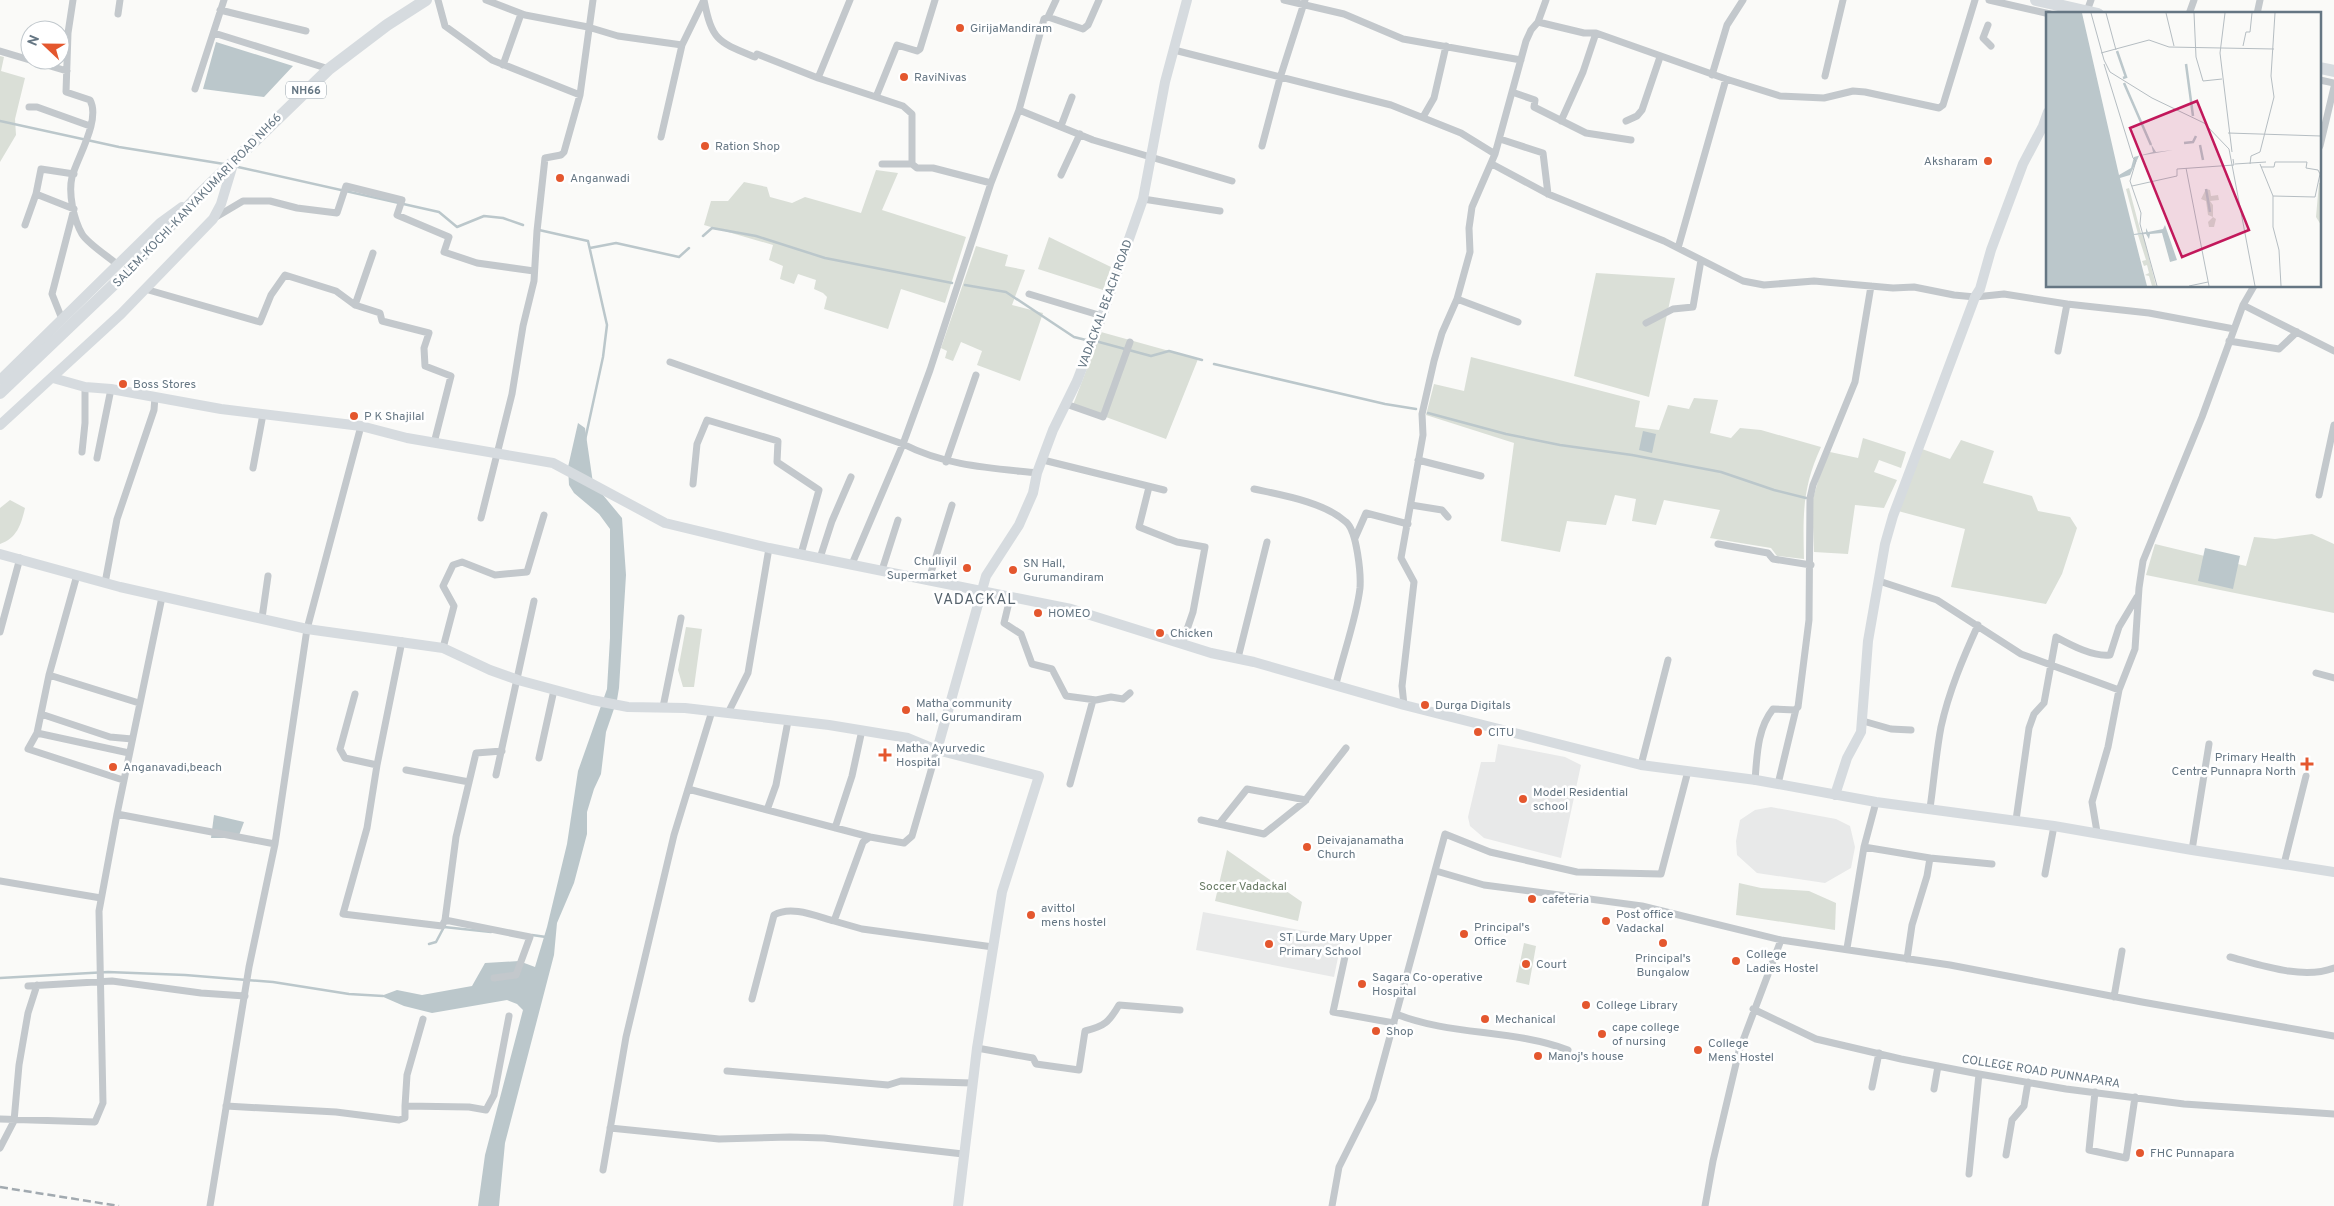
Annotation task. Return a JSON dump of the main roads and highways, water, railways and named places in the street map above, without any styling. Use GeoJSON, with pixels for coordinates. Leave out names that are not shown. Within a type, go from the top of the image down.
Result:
{"type":"FeatureCollection","features":[{"type":"Feature","properties":{"kind":"highway","name":"SALEM-KOCHI-KANYAKUMARI ROAD NH66"},"geometry":{"type":"LineString","coordinates":[[0,393],[128,272],[199,196],[329,68],[426,0]]}},
{"type":"Feature","properties":{"kind":"highway"},"geometry":{"type":"LineString","coordinates":[[2036,0],[2086,9]]}},
{"type":"Feature","properties":{"kind":"waterway"},"geometry":{"type":"LineString","coordinates":[[0,121],[119,147],[224,164]]}},
{"type":"Feature","properties":{"kind":"waterway"},"geometry":{"type":"LineString","coordinates":[[238,167],[439,212],[457,227],[484,216],[503,218],[523,225]]}},
{"type":"Feature","properties":{"kind":"waterway"},"geometry":{"type":"LineString","coordinates":[[703,236],[712,228],[756,236],[825,258],[952,283]]}},
{"type":"Feature","properties":{"kind":"waterway"},"geometry":{"type":"LineString","coordinates":[[539,230],[588,241],[607,325],[603,357],[585,440]]}},
{"type":"Feature","properties":{"kind":"waterway"},"geometry":{"type":"LineString","coordinates":[[590,248],[616,243],[679,257],[689,248]]}},
{"type":"Feature","properties":{"kind":"waterway"},"geometry":{"type":"LineString","coordinates":[[965,285],[1006,292],[1074,337],[1086,340]]}},
{"type":"Feature","properties":{"kind":"waterway"},"geometry":{"type":"LineString","coordinates":[[1099,342],[1151,356],[1169,351],[1202,360]]}},
{"type":"Feature","properties":{"kind":"waterway"},"geometry":{"type":"LineString","coordinates":[[1214,364],[1385,404],[1416,409]]}},
{"type":"Feature","properties":{"kind":"waterway"},"geometry":{"type":"LineString","coordinates":[[1428,413],[1506,434],[1560,445],[1632,455],[1721,472],[1774,490],[1806,498]]}},
{"type":"Feature","properties":{"kind":"waterway"},"geometry":{"type":"LineString","coordinates":[[429,944],[436,942],[444,927],[491,932]]}},
{"type":"Feature","properties":{"kind":"waterway"},"geometry":{"type":"LineString","coordinates":[[532,935],[546,937]]}},
{"type":"Feature","properties":{"kind":"waterway"},"geometry":{"type":"LineString","coordinates":[[0,978],[108,972],[185,975],[273,982],[349,994],[383,996]]}},
{"type":"Feature","properties":{"kind":"railway"},"geometry":{"type":"LineString","coordinates":[[0,1187],[119,1206]]}},
{"type":"Feature","properties":{"kind":"place","name":"GirijaMandiram"},"geometry":{"type":"Point","coordinates":[960,28]}},
{"type":"Feature","properties":{"kind":"place","name":"RaviNivas"},"geometry":{"type":"Point","coordinates":[904,77]}},
{"type":"Feature","properties":{"kind":"place","name":"Ration Shop"},"geometry":{"type":"Point","coordinates":[705,146]}},
{"type":"Feature","properties":{"kind":"place","name":"Aksharam"},"geometry":{"type":"Point","coordinates":[1988,161]}},
{"type":"Feature","properties":{"kind":"place","name":"Anganwadi"},"geometry":{"type":"Point","coordinates":[560,178]}},
{"type":"Feature","properties":{"kind":"place","name":"Boss Stores"},"geometry":{"type":"Point","coordinates":[123,384]}},
{"type":"Feature","properties":{"kind":"place","name":"P K Shajilal"},"geometry":{"type":"Point","coordinates":[354,416]}},
{"type":"Feature","properties":{"kind":"place","name":"Chulliyil Supermarket"},"geometry":{"type":"Point","coordinates":[967,568]}},
{"type":"Feature","properties":{"kind":"place","name":"SN Hall, Gurumandiram"},"geometry":{"type":"Point","coordinates":[1013,570]}},
{"type":"Feature","properties":{"kind":"place","name":"HOMEO"},"geometry":{"type":"Point","coordinates":[1038,613]}},
{"type":"Feature","properties":{"kind":"place","name":"Chicken"},"geometry":{"type":"Point","coordinates":[1160,633]}},
{"type":"Feature","properties":{"kind":"place","name":"Durga Digitals"},"geometry":{"type":"Point","coordinates":[1425,705]}},
{"type":"Feature","properties":{"kind":"place","name":"Matha community hall, Gurumandiram"},"geometry":{"type":"Point","coordinates":[906,710]}},
{"type":"Feature","properties":{"kind":"place","name":"CITU"},"geometry":{"type":"Point","coordinates":[1478,732]}},
{"type":"Feature","properties":{"kind":"place","name":"Matha Ayurvedic Hospital"},"geometry":{"type":"Point","coordinates":[885,755]}},
{"type":"Feature","properties":{"kind":"place","name":"Primary Health Centre Punnapra North"},"geometry":{"type":"Point","coordinates":[2307,764]}},
{"type":"Feature","properties":{"kind":"place","name":"Anganavadi,beach"},"geometry":{"type":"Point","coordinates":[113,767]}},
{"type":"Feature","properties":{"kind":"place","name":"Model Residential school"},"geometry":{"type":"Point","coordinates":[1523,799]}},
{"type":"Feature","properties":{"kind":"place","name":"Deivajanamatha Church"},"geometry":{"type":"Point","coordinates":[1307,847]}},
{"type":"Feature","properties":{"kind":"place","name":"cafeteria"},"geometry":{"type":"Point","coordinates":[1532,899]}},
{"type":"Feature","properties":{"kind":"place","name":"avittol mens hostel"},"geometry":{"type":"Point","coordinates":[1031,915]}},
{"type":"Feature","properties":{"kind":"place","name":"Post office Vadackal"},"geometry":{"type":"Point","coordinates":[1606,921]}},
{"type":"Feature","properties":{"kind":"place","name":"Principal's Office"},"geometry":{"type":"Point","coordinates":[1464,934]}},
{"type":"Feature","properties":{"kind":"place","name":"Principal's Bungalow"},"geometry":{"type":"Point","coordinates":[1663,943]}},
{"type":"Feature","properties":{"kind":"place","name":"ST Lurde Mary Upper Primary School"},"geometry":{"type":"Point","coordinates":[1269,944]}},
{"type":"Feature","properties":{"kind":"place","name":"College Ladies Hostel"},"geometry":{"type":"Point","coordinates":[1736,961]}},
{"type":"Feature","properties":{"kind":"place","name":"Court"},"geometry":{"type":"Point","coordinates":[1526,964]}},
{"type":"Feature","properties":{"kind":"place","name":"Sagara Co-operative Hospital"},"geometry":{"type":"Point","coordinates":[1362,984]}},
{"type":"Feature","properties":{"kind":"place","name":"College Library"},"geometry":{"type":"Point","coordinates":[1586,1005]}},
{"type":"Feature","properties":{"kind":"place","name":"Mechanical"},"geometry":{"type":"Point","coordinates":[1485,1019]}},
{"type":"Feature","properties":{"kind":"place","name":"Shop"},"geometry":{"type":"Point","coordinates":[1376,1031]}},
{"type":"Feature","properties":{"kind":"place","name":"cape college of nursing"},"geometry":{"type":"Point","coordinates":[1602,1034]}},
{"type":"Feature","properties":{"kind":"place","name":"College Mens Hostel"},"geometry":{"type":"Point","coordinates":[1698,1050]}},
{"type":"Feature","properties":{"kind":"place","name":"Manoj's house"},"geometry":{"type":"Point","coordinates":[1538,1056]}},
{"type":"Feature","properties":{"kind":"place","name":"FHC Punnapara"},"geometry":{"type":"Point","coordinates":[2140,1153]}},
{"type":"Feature","properties":{"kind":"district","name":"VADACKAL"},"geometry":{"type":"Point","coordinates":[975,599]}},
{"type":"Feature","properties":{"kind":"park label","name":"Soccer Vadackal"},"geometry":{"type":"Point","coordinates":[1243,886]}}]}
